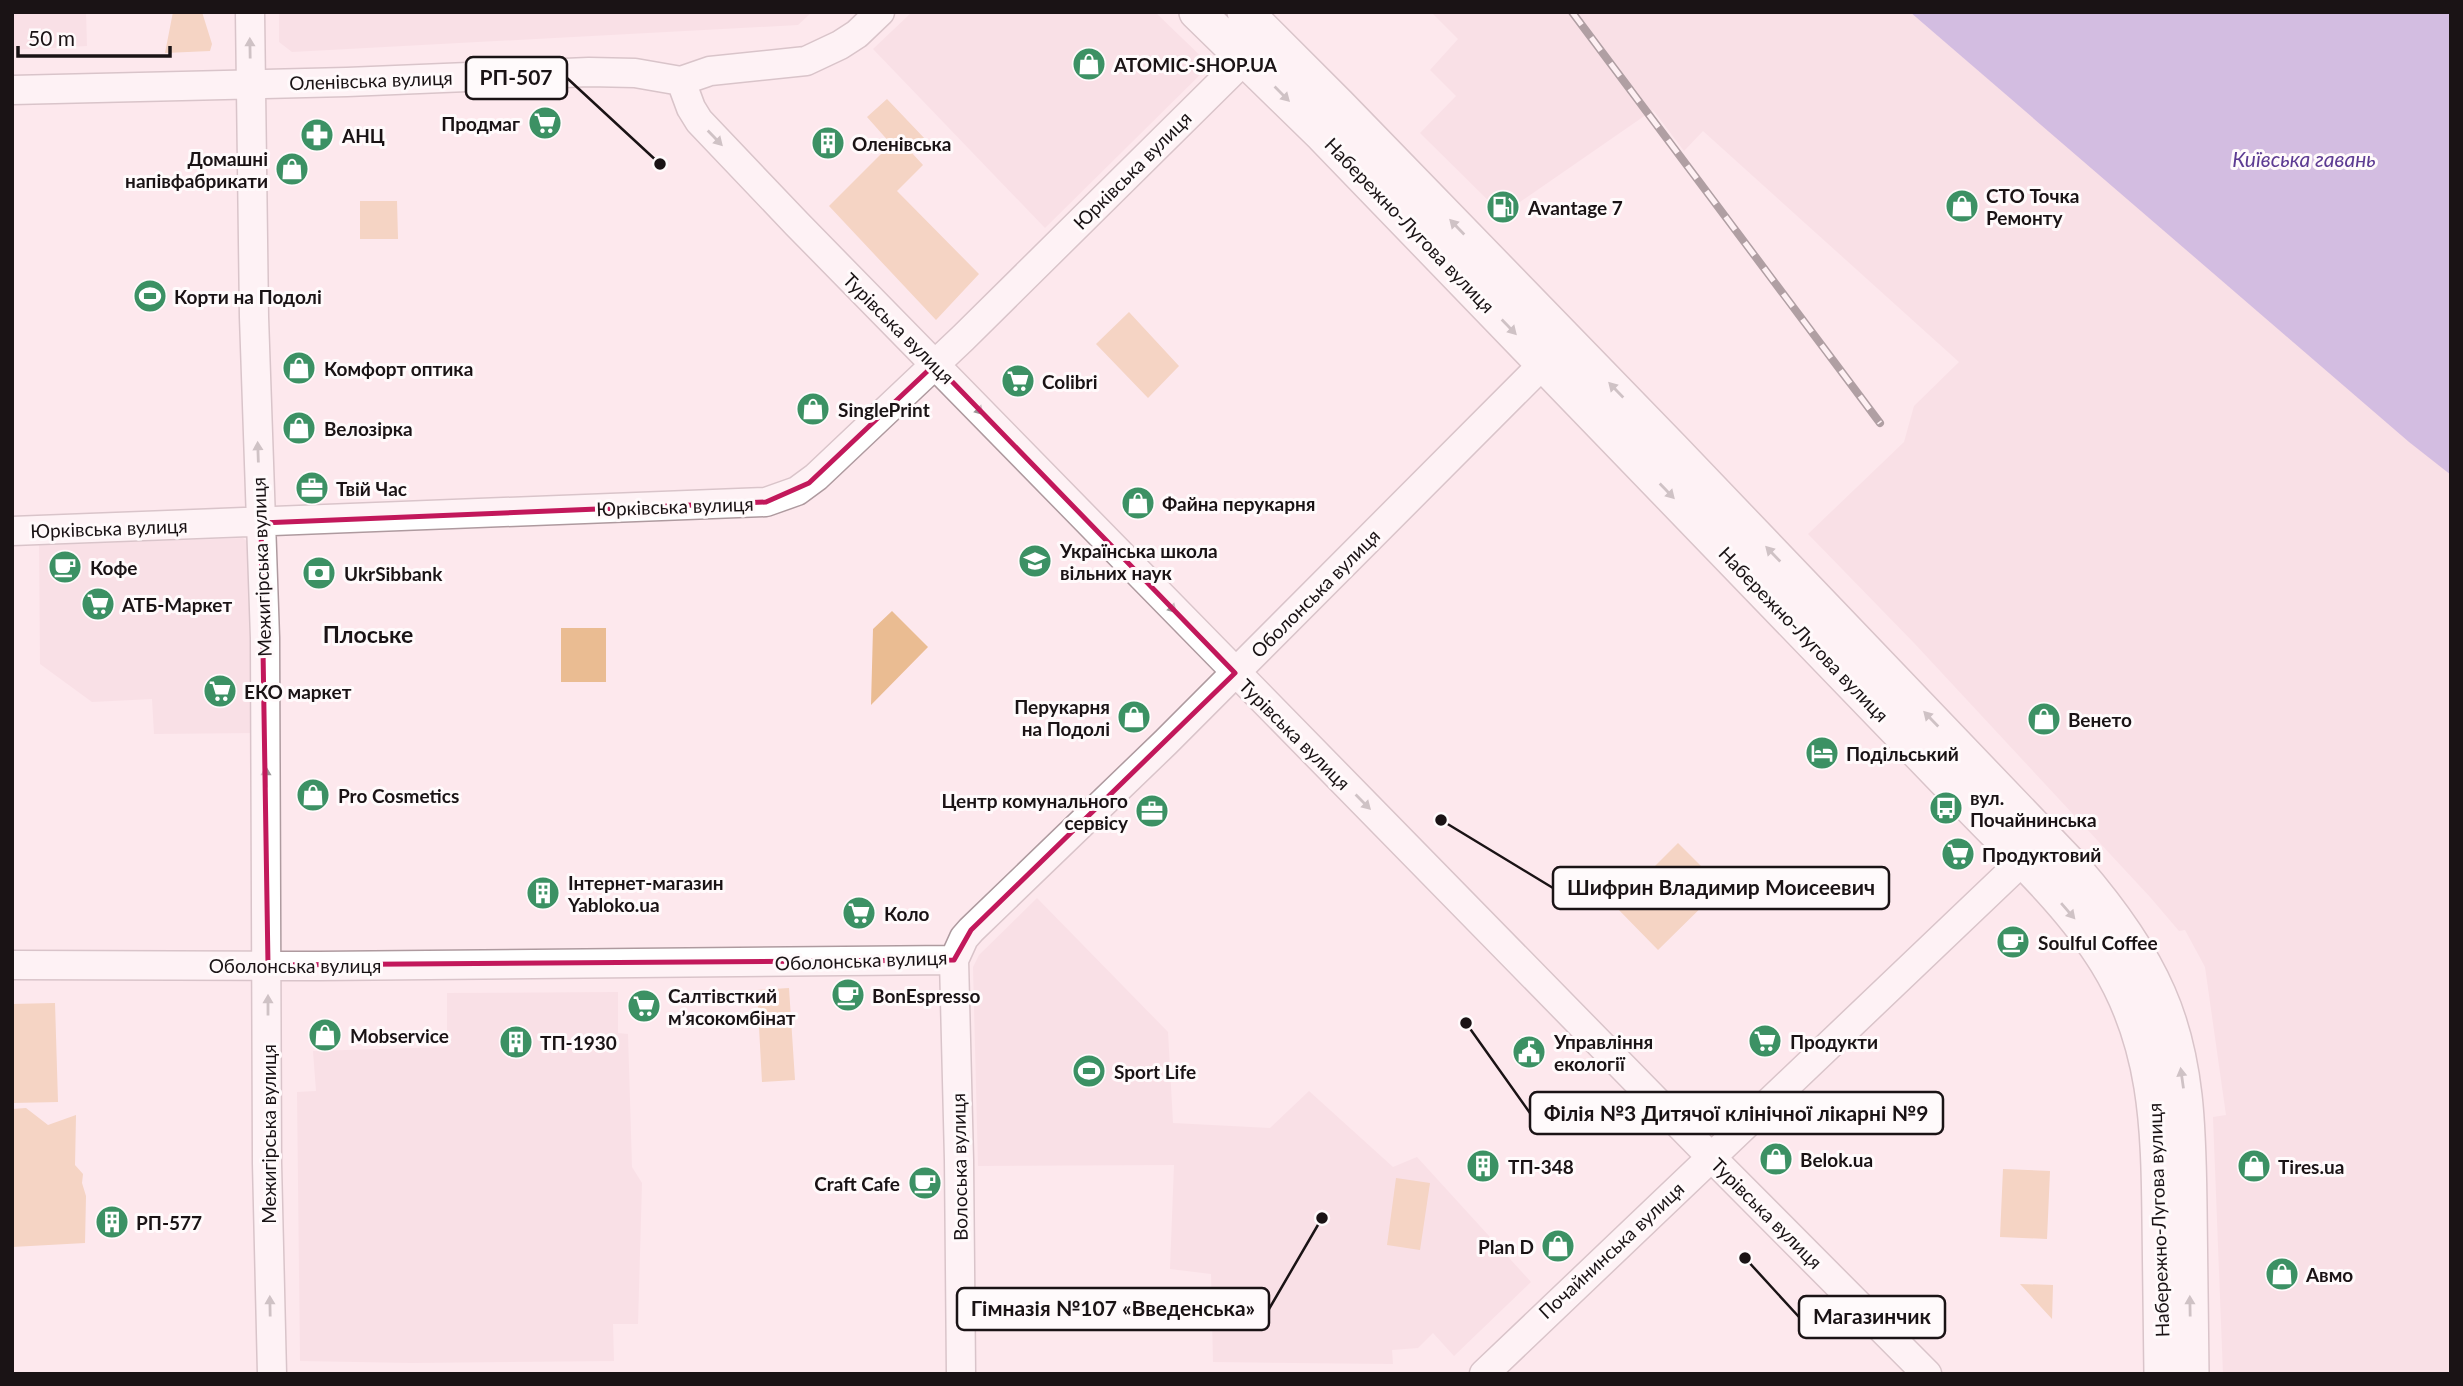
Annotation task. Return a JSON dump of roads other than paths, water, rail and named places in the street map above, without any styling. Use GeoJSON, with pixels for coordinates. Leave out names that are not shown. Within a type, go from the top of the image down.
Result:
{"type":"FeatureCollection","features":[{"type":"Feature","properties":{"kind":"main road","name":"Набережно-Лугова вулиця"},"geometry":{"type":"LineString","coordinates":[[1198,12],[1544,363],[2034,850],[2100,899],[2119,925],[2158,993],[2181,1068],[2187,1130],[2191,1374]]}},
{"type":"Feature","properties":{"kind":"main road","name":"Набережно-Лугова вулиця"},"geometry":{"type":"LineString","coordinates":[[1245,12],[1663,439],[2034,850],[2106,961],[2127,1000],[2150,1068],[2159,1148],[2162,1374]]}},
{"type":"Feature","properties":{"kind":"street","name":"Межигірська вулиця"},"geometry":{"type":"LineString","coordinates":[[250,12],[254,317],[265,638],[267,1163],[272,1374]]}},
{"type":"Feature","properties":{"kind":"street","name":"Оленівська вулиця"},"geometry":{"type":"LineString","coordinates":[[12,90],[346,82],[589,72],[635,73],[681,80],[710,71],[815,58],[857,34],[880,12]]}},
{"type":"Feature","properties":{"kind":"street","name":"Юрківська вулиця"},"geometry":{"type":"LineString","coordinates":[[12,531],[766,502],[797,491],[817,477],[935,364],[1245,58]]}},
{"type":"Feature","properties":{"kind":"street","name":"Турівська вулиця"},"geometry":{"type":"LineString","coordinates":[[681,80],[699,121],[1235,673],[1927,1374]]}},
{"type":"Feature","properties":{"kind":"street","name":"Оболонська вулиця"},"geometry":{"type":"LineString","coordinates":[[12,965],[359,966],[954,960],[958,948],[971,930],[1121,786],[1544,363]]}},
{"type":"Feature","properties":{"kind":"street","name":"Почайнинська вулиця"},"geometry":{"type":"LineString","coordinates":[[1484,1374],[2034,850]]}},
{"type":"Feature","properties":{"kind":"street","name":"Волоська вулиця"},"geometry":{"type":"LineString","coordinates":[[954,960],[961,1374]]}},
{"type":"Feature","properties":{"kind":"water","name":"Київська гавань"},"geometry":{"type":"Polygon","coordinates":[[[1910,12],[2451,12],[2451,475],[2409,442],[1910,12]]]}},
{"type":"Feature","properties":{"kind":"railway"},"geometry":{"type":"LineString","coordinates":[[1572,12],[1880,423]]}},
{"type":"Feature","properties":{"kind":"place","name":"ATOMIC-SHOP.UA"},"geometry":{"type":"Point","coordinates":[1089,64]}},
{"type":"Feature","properties":{"kind":"place","name":"Продмаг"},"geometry":{"type":"Point","coordinates":[545,123]}},
{"type":"Feature","properties":{"kind":"place","name":"АНЦ"},"geometry":{"type":"Point","coordinates":[317,135]}},
{"type":"Feature","properties":{"kind":"place","name":"Оленівська"},"geometry":{"type":"Point","coordinates":[828,143]}},
{"type":"Feature","properties":{"kind":"place","name":"РП-507"},"geometry":{"type":"Point","coordinates":[660,164]}},
{"type":"Feature","properties":{"kind":"place","name":"Домашні напівфабрикати"},"geometry":{"type":"Point","coordinates":[292,169]}},
{"type":"Feature","properties":{"kind":"place","name":"СТО Точка Ремонту"},"geometry":{"type":"Point","coordinates":[1962,206]}},
{"type":"Feature","properties":{"kind":"place","name":"Avantage 7"},"geometry":{"type":"Point","coordinates":[1503,207]}},
{"type":"Feature","properties":{"kind":"place","name":"Корти на Подолі"},"geometry":{"type":"Point","coordinates":[150,296]}},
{"type":"Feature","properties":{"kind":"place","name":"Комфорт оптика"},"geometry":{"type":"Point","coordinates":[299,368]}},
{"type":"Feature","properties":{"kind":"place","name":"Colibri"},"geometry":{"type":"Point","coordinates":[1018,381]}},
{"type":"Feature","properties":{"kind":"place","name":"SinglePrint"},"geometry":{"type":"Point","coordinates":[813,409]}},
{"type":"Feature","properties":{"kind":"place","name":"Велозірка"},"geometry":{"type":"Point","coordinates":[299,428]}},
{"type":"Feature","properties":{"kind":"place","name":"Твій Час"},"geometry":{"type":"Point","coordinates":[312,488]}},
{"type":"Feature","properties":{"kind":"place","name":"Файна перукарня"},"geometry":{"type":"Point","coordinates":[1138,503]}},
{"type":"Feature","properties":{"kind":"place","name":"Українська школа вільних наук"},"geometry":{"type":"Point","coordinates":[1035,561]}},
{"type":"Feature","properties":{"kind":"place","name":"Кофе"},"geometry":{"type":"Point","coordinates":[65,567]}},
{"type":"Feature","properties":{"kind":"place","name":"UkrSibbank"},"geometry":{"type":"Point","coordinates":[319,573]}},
{"type":"Feature","properties":{"kind":"place","name":"АТБ-Маркет"},"geometry":{"type":"Point","coordinates":[98,604]}},
{"type":"Feature","properties":{"kind":"place","name":"ЕКО маркет"},"geometry":{"type":"Point","coordinates":[220,691]}},
{"type":"Feature","properties":{"kind":"place","name":"Перукарня на Подолі"},"geometry":{"type":"Point","coordinates":[1134,717]}},
{"type":"Feature","properties":{"kind":"place","name":"Венето"},"geometry":{"type":"Point","coordinates":[2044,719]}},
{"type":"Feature","properties":{"kind":"place","name":"Подільський"},"geometry":{"type":"Point","coordinates":[1822,753]}},
{"type":"Feature","properties":{"kind":"place","name":"Pro Cosmetics"},"geometry":{"type":"Point","coordinates":[313,795]}},
{"type":"Feature","properties":{"kind":"place","name":"вул. Почайнинська"},"geometry":{"type":"Point","coordinates":[1946,808]}},
{"type":"Feature","properties":{"kind":"place","name":"Центр комунального сервісу"},"geometry":{"type":"Point","coordinates":[1152,811]}},
{"type":"Feature","properties":{"kind":"place","name":"Шифрин Владимир Моисеевич"},"geometry":{"type":"Point","coordinates":[1441,820]}},
{"type":"Feature","properties":{"kind":"place","name":"Продуктовий"},"geometry":{"type":"Point","coordinates":[1958,854]}},
{"type":"Feature","properties":{"kind":"place","name":"Інтернет-магазин Yabloko.ua"},"geometry":{"type":"Point","coordinates":[543,893]}},
{"type":"Feature","properties":{"kind":"place","name":"Коло"},"geometry":{"type":"Point","coordinates":[859,913]}},
{"type":"Feature","properties":{"kind":"place","name":"Soulful Coffee"},"geometry":{"type":"Point","coordinates":[2013,942]}},
{"type":"Feature","properties":{"kind":"place","name":"BonEspresso"},"geometry":{"type":"Point","coordinates":[848,995]}},
{"type":"Feature","properties":{"kind":"place","name":"Салтівсткий м’ясокомбінат"},"geometry":{"type":"Point","coordinates":[644,1006]}},
{"type":"Feature","properties":{"kind":"place","name":"Філія №3 Дитячої клінічної лікарні №9"},"geometry":{"type":"Point","coordinates":[1466,1023]}},
{"type":"Feature","properties":{"kind":"place","name":"Mobservice"},"geometry":{"type":"Point","coordinates":[325,1035]}},
{"type":"Feature","properties":{"kind":"place","name":"Продукти"},"geometry":{"type":"Point","coordinates":[1765,1041]}},
{"type":"Feature","properties":{"kind":"place","name":"ТП-1930"},"geometry":{"type":"Point","coordinates":[516,1042]}},
{"type":"Feature","properties":{"kind":"place","name":"Управління екології"},"geometry":{"type":"Point","coordinates":[1529,1052]}},
{"type":"Feature","properties":{"kind":"place","name":"Sport Life"},"geometry":{"type":"Point","coordinates":[1089,1071]}},
{"type":"Feature","properties":{"kind":"place","name":"Belok.ua"},"geometry":{"type":"Point","coordinates":[1776,1159]}},
{"type":"Feature","properties":{"kind":"place","name":"ТП-348"},"geometry":{"type":"Point","coordinates":[1483,1166]}},
{"type":"Feature","properties":{"kind":"place","name":"Tires.ua"},"geometry":{"type":"Point","coordinates":[2254,1166]}},
{"type":"Feature","properties":{"kind":"place","name":"Craft Cafe"},"geometry":{"type":"Point","coordinates":[925,1183]}},
{"type":"Feature","properties":{"kind":"place","name":"Гімназія №107 «Введенська»"},"geometry":{"type":"Point","coordinates":[1322,1218]}},
{"type":"Feature","properties":{"kind":"place","name":"РП-577"},"geometry":{"type":"Point","coordinates":[112,1222]}},
{"type":"Feature","properties":{"kind":"place","name":"Plan D"},"geometry":{"type":"Point","coordinates":[1558,1246]}},
{"type":"Feature","properties":{"kind":"place","name":"Магазинчик"},"geometry":{"type":"Point","coordinates":[1745,1258]}},
{"type":"Feature","properties":{"kind":"place","name":"Авмо"},"geometry":{"type":"Point","coordinates":[2282,1274]}},
{"type":"Feature","properties":{"kind":"district","name":"Плоське"},"geometry":{"type":"Point","coordinates":[368,634]}}]}
